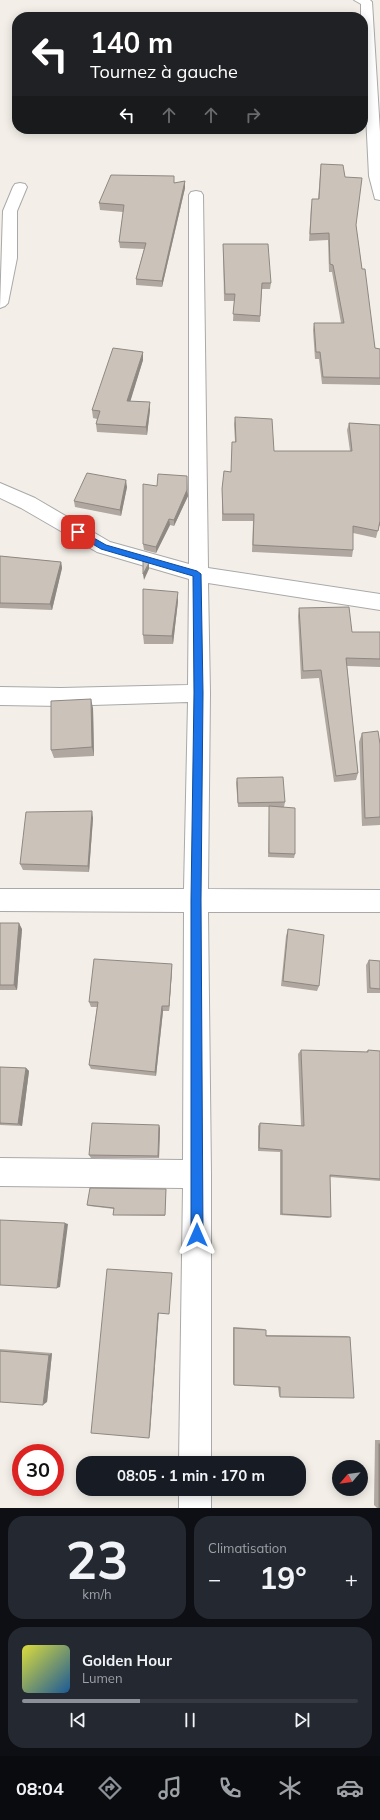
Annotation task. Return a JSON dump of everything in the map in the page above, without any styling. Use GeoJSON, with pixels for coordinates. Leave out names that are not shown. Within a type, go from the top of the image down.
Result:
{"type":"FeatureCollection","features":[{"type":"Feature","properties":{"kind":"street"},"geometry":{"type":"LineString","coordinates":[[360,0],[366,2],[367,12]]}},
{"type":"Feature","properties":{"kind":"street"},"geometry":{"type":"LineString","coordinates":[[368,31],[380,196]]}},
{"type":"Feature","properties":{"kind":"street"},"geometry":{"type":"LineString","coordinates":[[0,303],[10,258],[10,211],[20,186]]}},
{"type":"Feature","properties":{"kind":"street"},"geometry":{"type":"LineString","coordinates":[[195,1456],[198,1174],[196,900],[198,693],[196,195]]}},
{"type":"Feature","properties":{"kind":"street"},"geometry":{"type":"LineString","coordinates":[[0,490],[28,503],[104,547],[197,574],[380,602]]}},
{"type":"Feature","properties":{"kind":"street"},"geometry":{"type":"LineString","coordinates":[[0,696],[61,697],[198,693]]}},
{"type":"Feature","properties":{"kind":"street"},"geometry":{"type":"LineString","coordinates":[[0,900],[380,902]]}},
{"type":"Feature","properties":{"kind":"street"},"geometry":{"type":"LineString","coordinates":[[0,1172],[198,1174]]}},
{"type":"Feature","properties":{"kind":"street"},"geometry":{"type":"LineString","coordinates":[[195,1496],[195,1508]]}},
{"type":"Feature","properties":{"kind":"building"},"geometry":{"type":"Polygon","coordinates":[[[321,164],[343,165],[345,177],[362,178],[356,225],[362,269],[365,269],[375,348],[380,349],[380,378],[323,377],[320,352],[316,352],[314,323],[344,323],[333,265],[330,264],[329,233],[310,234],[312,199],[319,199],[321,164]]]}},
{"type":"Feature","properties":{"kind":"building"},"geometry":{"type":"Polygon","coordinates":[[[111,175],[174,176],[174,183],[185,181],[162,281],[136,279],[146,243],[119,242],[124,205],[99,203],[111,175]]]}},
{"type":"Feature","properties":{"kind":"building"},"geometry":{"type":"Polygon","coordinates":[[[223,244],[268,244],[271,283],[262,283],[260,316],[233,314],[235,294],[225,294],[223,244]]]}},
{"type":"Feature","properties":{"kind":"building"},"geometry":{"type":"Polygon","coordinates":[[[113,348],[143,352],[127,401],[150,402],[146,427],[96,424],[100,411],[92,410],[113,348]]]}},
{"type":"Feature","properties":{"kind":"building"},"geometry":{"type":"Polygon","coordinates":[[[235,417],[272,419],[274,451],[352,451],[349,423],[380,425],[380,521],[378,531],[353,526],[353,550],[253,545],[254,514],[223,514],[222,489],[224,471],[231,472],[232,442],[236,442],[235,417]]]}},
{"type":"Feature","properties":{"kind":"building"},"geometry":{"type":"Polygon","coordinates":[[[87,473],[126,480],[120,510],[74,501],[87,473]]]}},
{"type":"Feature","properties":{"kind":"building"},"geometry":{"type":"Polygon","coordinates":[[[158,474],[187,476],[187,490],[174,520],[169,519],[156,547],[143,544],[143,484],[157,486],[158,474]]]}},
{"type":"Feature","properties":{"kind":"building"},"geometry":{"type":"Polygon","coordinates":[[[0,556],[61,562],[50,604],[0,603],[0,556]]]}},
{"type":"Feature","properties":{"kind":"building"},"geometry":{"type":"Polygon","coordinates":[[[143,561],[149,563],[143,574],[143,561]]]}},
{"type":"Feature","properties":{"kind":"building"},"geometry":{"type":"Polygon","coordinates":[[[143,589],[178,592],[172,636],[143,635],[143,589]]]}},
{"type":"Feature","properties":{"kind":"building"},"geometry":{"type":"Polygon","coordinates":[[[349,607],[352,632],[380,632],[380,659],[346,658],[358,773],[336,776],[321,670],[303,671],[299,608],[349,607]]]}},
{"type":"Feature","properties":{"kind":"building"},"geometry":{"type":"Polygon","coordinates":[[[91,699],[92,747],[51,750],[51,701],[91,699]]]}},
{"type":"Feature","properties":{"kind":"building"},"geometry":{"type":"Polygon","coordinates":[[[378,731],[380,744],[380,817],[365,818],[362,733],[378,731]]]}},
{"type":"Feature","properties":{"kind":"building"},"geometry":{"type":"Polygon","coordinates":[[[283,777],[285,802],[238,803],[237,778],[283,777]]]}},
{"type":"Feature","properties":{"kind":"building"},"geometry":{"type":"Polygon","coordinates":[[[269,806],[295,808],[295,854],[269,853],[269,806]]]}},
{"type":"Feature","properties":{"kind":"building"},"geometry":{"type":"Polygon","coordinates":[[[92,811],[88,866],[20,864],[26,812],[92,811]]]}},
{"type":"Feature","properties":{"kind":"building"},"geometry":{"type":"Polygon","coordinates":[[[0,923],[19,923],[14,985],[0,985],[0,923]]]}},
{"type":"Feature","properties":{"kind":"building"},"geometry":{"type":"Polygon","coordinates":[[[288,929],[324,935],[319,986],[283,981],[288,929]]]}},
{"type":"Feature","properties":{"kind":"building"},"geometry":{"type":"Polygon","coordinates":[[[94,959],[172,964],[169,1006],[162,1006],[155,1072],[89,1065],[98,1002],[89,1002],[94,959]]]}},
{"type":"Feature","properties":{"kind":"building"},"geometry":{"type":"Polygon","coordinates":[[[369,960],[380,961],[380,989],[370,988],[369,960]]]}},
{"type":"Feature","properties":{"kind":"building"},"geometry":{"type":"Polygon","coordinates":[[[301,1050],[380,1051],[380,1179],[330,1175],[331,1217],[282,1214],[282,1150],[259,1148],[260,1123],[304,1126],[301,1050]]]}},
{"type":"Feature","properties":{"kind":"building"},"geometry":{"type":"Polygon","coordinates":[[[0,1067],[26,1068],[18,1124],[0,1123],[0,1067]]]}},
{"type":"Feature","properties":{"kind":"building"},"geometry":{"type":"Polygon","coordinates":[[[92,1123],[159,1125],[158,1156],[89,1155],[92,1123]]]}},
{"type":"Feature","properties":{"kind":"building"},"geometry":{"type":"Polygon","coordinates":[[[90,1188],[166,1189],[165,1215],[113,1215],[114,1208],[87,1205],[90,1188]]]}},
{"type":"Feature","properties":{"kind":"building"},"geometry":{"type":"Polygon","coordinates":[[[0,1220],[65,1223],[57,1288],[0,1285],[0,1220]]]}},
{"type":"Feature","properties":{"kind":"building"},"geometry":{"type":"Polygon","coordinates":[[[107,1269],[172,1273],[169,1314],[158,1313],[149,1438],[91,1433],[107,1269]]]}},
{"type":"Feature","properties":{"kind":"building"},"geometry":{"type":"Polygon","coordinates":[[[234,1328],[266,1330],[266,1336],[350,1337],[354,1398],[280,1397],[280,1387],[234,1385],[234,1328]]]}},
{"type":"Feature","properties":{"kind":"building"},"geometry":{"type":"Polygon","coordinates":[[[0,1351],[49,1355],[43,1405],[0,1402],[0,1351]]]}},
{"type":"Feature","properties":{"kind":"building"},"geometry":{"type":"Polygon","coordinates":[[[380,1444],[380,1508],[379,1508],[380,1444]]]}},
{"type":"Feature","properties":{"kind":"route"},"geometry":{"type":"LineString","coordinates":[[78,532],[104,547],[197,574],[197,1235]]}}]}
